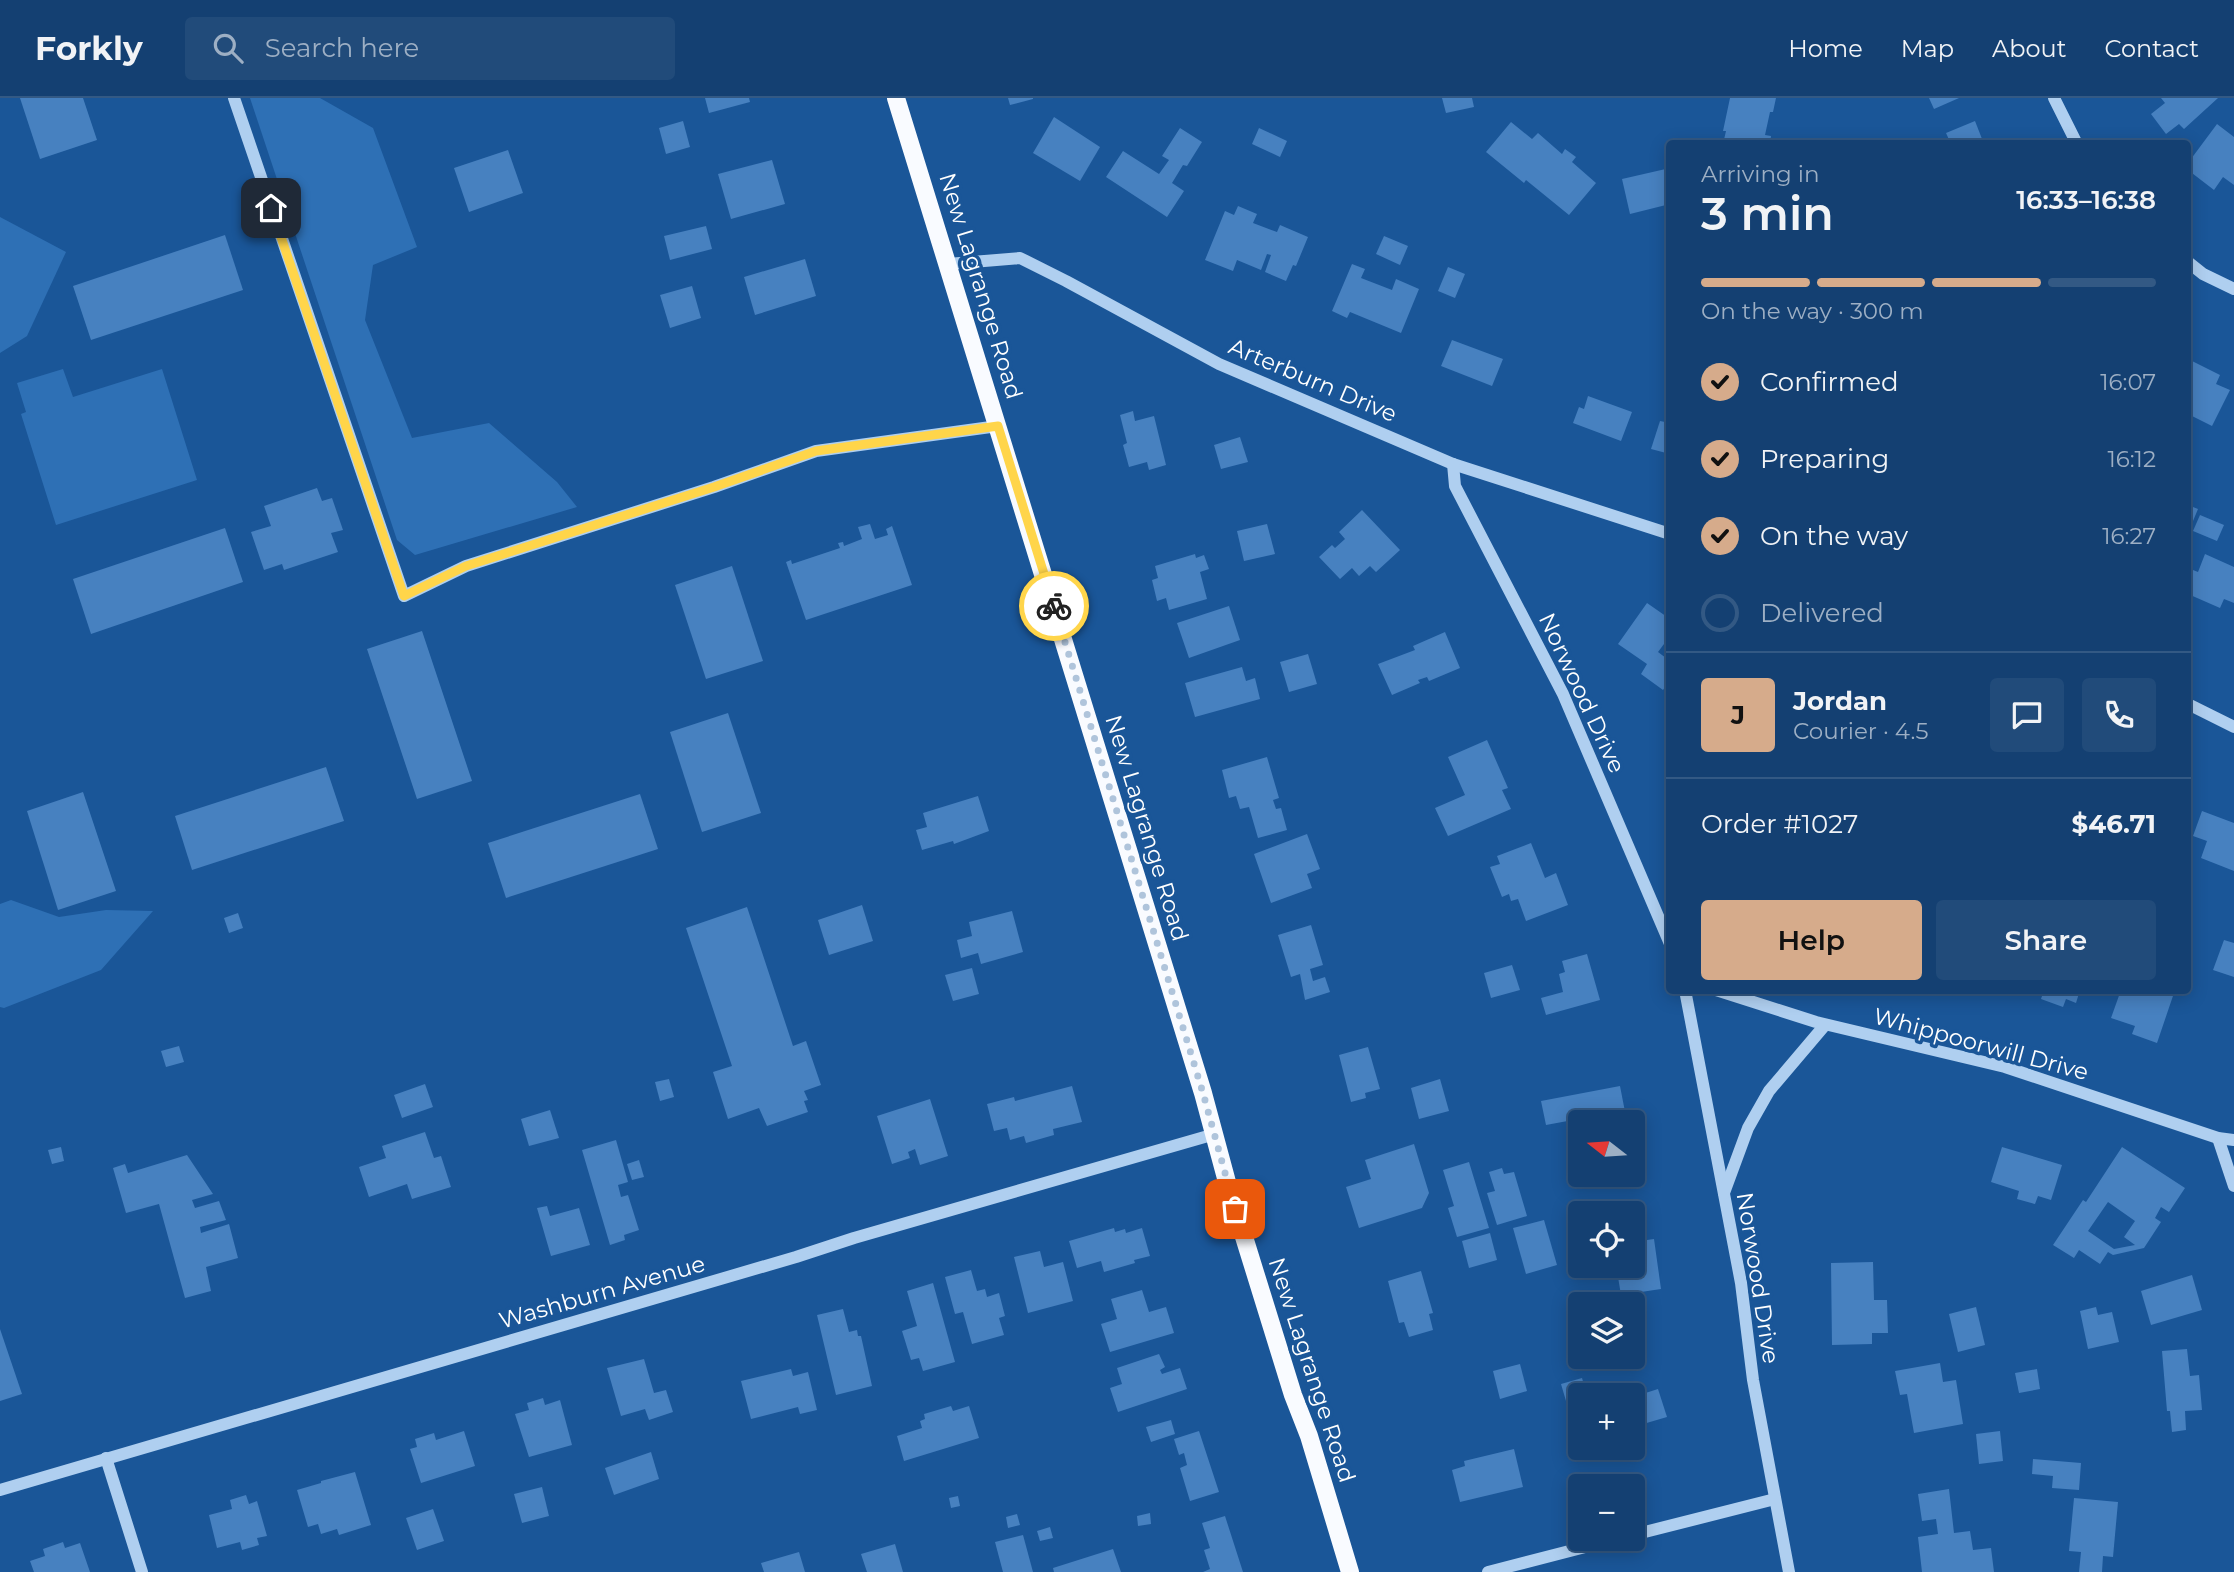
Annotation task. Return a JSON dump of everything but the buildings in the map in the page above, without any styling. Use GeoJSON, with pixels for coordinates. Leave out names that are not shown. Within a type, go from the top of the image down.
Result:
{"type":"FeatureCollection","features":[{"type":"Feature","properties":{"kind":"main road","name":"New Lagrange Road"},"geometry":{"type":"LineString","coordinates":[[896,98],[1215,1134],[1227,1182],[1350,1572]]}},
{"type":"Feature","properties":{"kind":"street"},"geometry":{"type":"LineString","coordinates":[[234,98],[404,596],[466,566],[714,487],[816,451],[998,426]]}},
{"type":"Feature","properties":{"kind":"street"},"geometry":{"type":"LineString","coordinates":[[2054,98],[2075,140]]}},
{"type":"Feature","properties":{"kind":"street","name":"Arterburn Drive"},"geometry":{"type":"LineString","coordinates":[[948,264],[1020,258],[1219,364],[1453,464],[1666,533]]}},
{"type":"Feature","properties":{"kind":"street"},"geometry":{"type":"LineString","coordinates":[[2191,264],[2203,274],[2234,289]]}},
{"type":"Feature","properties":{"kind":"street","name":"Norwood Drive"},"geometry":{"type":"LineString","coordinates":[[1453,464],[1455,486],[1563,695],[1666,935]]}},
{"type":"Feature","properties":{"kind":"street"},"geometry":{"type":"LineString","coordinates":[[2191,706],[2234,727]]}},
{"type":"Feature","properties":{"kind":"street","name":"Norwood Drive"},"geometry":{"type":"LineString","coordinates":[[1686,994],[1741,1283],[1753,1381],[1789,1572]]}},
{"type":"Feature","properties":{"kind":"street","name":"Whippoorwill Drive"},"geometry":{"type":"LineString","coordinates":[[1728,994],[1825,1025],[2005,1068],[2218,1138],[2234,1140]]}},
{"type":"Feature","properties":{"kind":"street"},"geometry":{"type":"LineString","coordinates":[[1724,1193],[1748,1128],[1769,1091],[1825,1025]]}},
{"type":"Feature","properties":{"kind":"street","name":"Washburn Avenue"},"geometry":{"type":"LineString","coordinates":[[0,1490],[1215,1134]]}},
{"type":"Feature","properties":{"kind":"street"},"geometry":{"type":"LineString","coordinates":[[2218,1138],[2234,1186]]}},
{"type":"Feature","properties":{"kind":"street"},"geometry":{"type":"LineString","coordinates":[[106,1458],[142,1572]]}},
{"type":"Feature","properties":{"kind":"street"},"geometry":{"type":"LineString","coordinates":[[1645,1532],[1775,1499]]}},
{"type":"Feature","properties":{"kind":"street"},"geometry":{"type":"LineString","coordinates":[[1488,1572],[1570,1551]]}},
{"type":"Feature","properties":{"kind":"shaded area"},"geometry":{"type":"Polygon","coordinates":[[[250,98],[320,98],[373,128],[417,247],[373,265],[365,320],[412,438],[489,423],[557,482],[577,507],[415,555],[397,540],[250,98]]]}},
{"type":"Feature","properties":{"kind":"shaded area"},"geometry":{"type":"Polygon","coordinates":[[[0,217],[66,252],[27,336],[0,353],[0,217]]]}},
{"type":"Feature","properties":{"kind":"shaded area"},"geometry":{"type":"Polygon","coordinates":[[[63,369],[73,397],[162,369],[197,480],[56,525],[21,414],[26,412],[17,383],[63,369]]]}},
{"type":"Feature","properties":{"kind":"shaded area"},"geometry":{"type":"Polygon","coordinates":[[[11,900],[59,917],[106,910],[153,911],[101,970],[4,1008],[0,1007],[0,904],[11,900]]]}},
{"type":"Feature","properties":{"kind":"way so far"},"geometry":{"type":"LineString","coordinates":[[1054,606],[1203,1093],[1235,1209]]}},
{"type":"Feature","properties":{"kind":"route"},"geometry":{"type":"LineString","coordinates":[[271,208],[404,596],[466,566],[714,487],[816,451],[998,426],[1054,606]]}}]}
